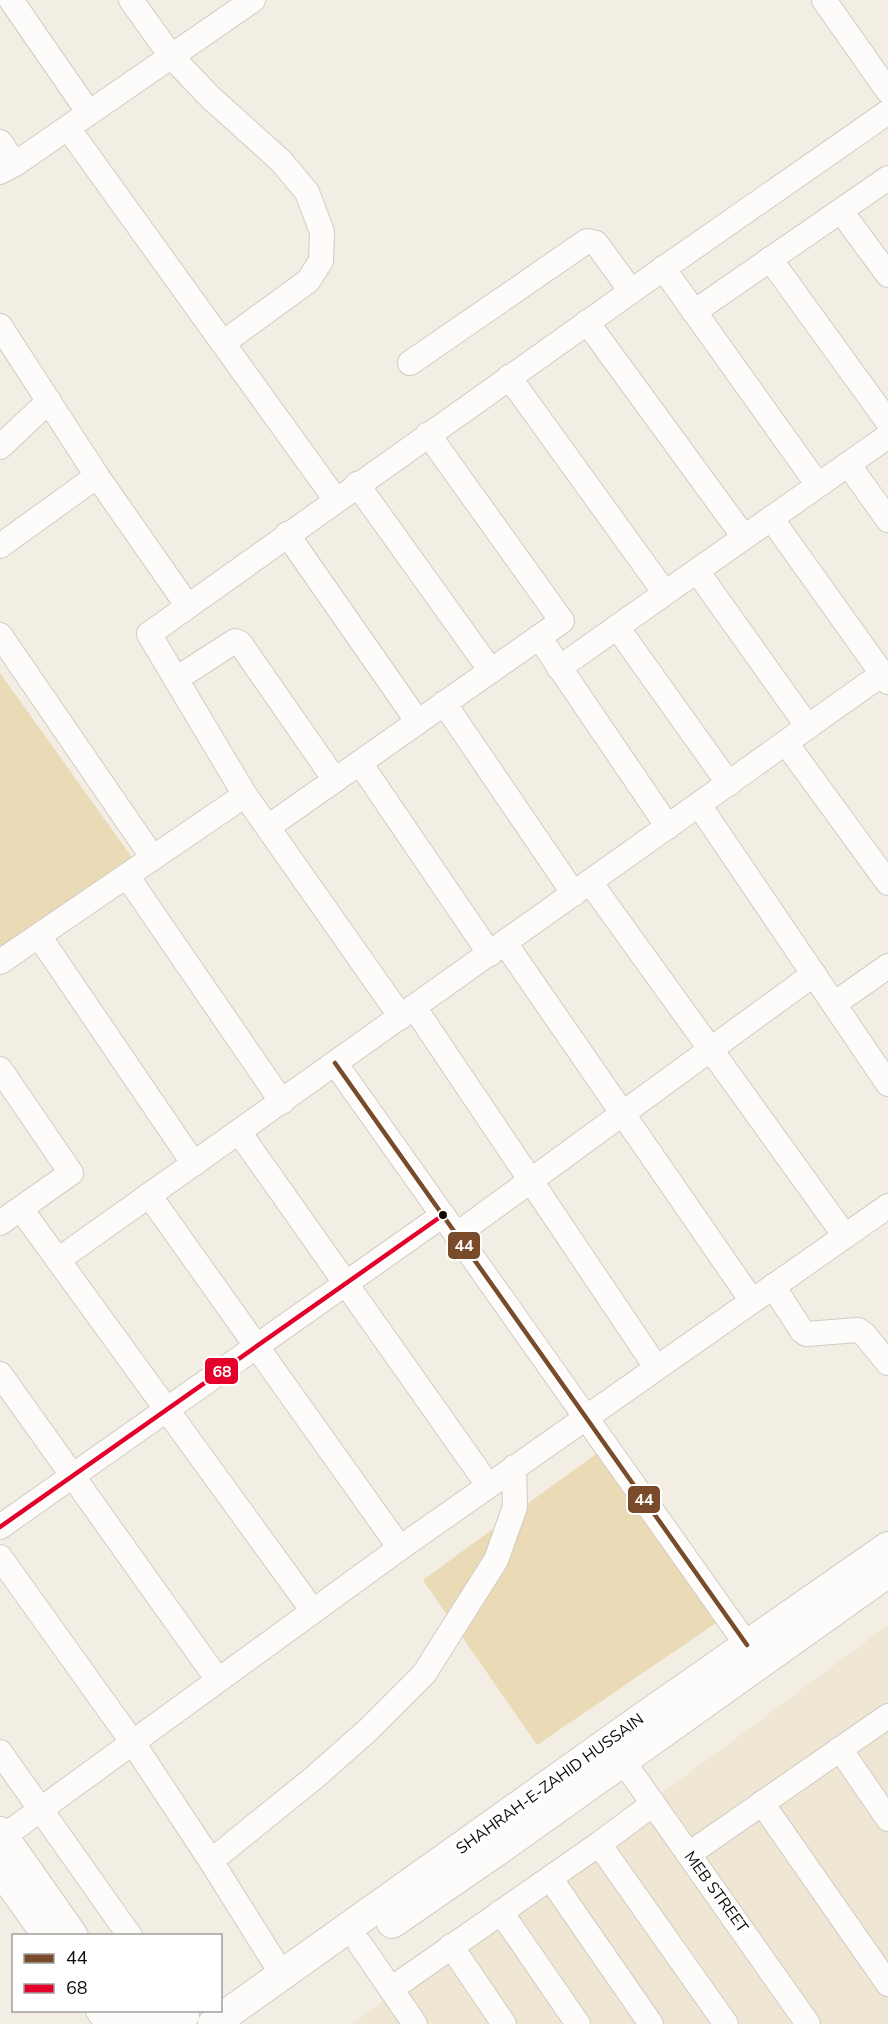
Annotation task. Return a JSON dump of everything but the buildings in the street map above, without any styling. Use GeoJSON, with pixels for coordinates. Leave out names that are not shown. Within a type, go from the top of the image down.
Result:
{"type":"FeatureCollection","features":[{"type":"Feature","properties":{"kind":"main road","name":"SHAHRAH-E-ZAHID HUSSAIN"},"geometry":{"type":"LineString","coordinates":[[222,2005],[283,1976],[888,1547]]}},
{"type":"Feature","properties":{"kind":"main road","name":"SHAHRAH-E-ZAHID HUSSAIN"},"geometry":{"type":"LineString","coordinates":[[247,2024],[888,1572]]}},
{"type":"Feature","properties":{"kind":"main road"},"geometry":{"type":"LineString","coordinates":[[3,1849],[47,1934]]}},
{"type":"Feature","properties":{"kind":"main road"},"geometry":{"type":"LineString","coordinates":[[3,1849],[73,1934]]}},
{"type":"Feature","properties":{"kind":"main road","name":"SHAHRAH-E-ZAHID HUSSAIN"},"geometry":{"type":"LineString","coordinates":[[194,2019],[208,2012]]}},
{"type":"Feature","properties":{"kind":"street"},"geometry":{"type":"LineString","coordinates":[[11,0],[89,113]]}},
{"type":"Feature","properties":{"kind":"street"},"geometry":{"type":"LineString","coordinates":[[131,0],[171,56],[210,98],[281,161],[307,192],[322,232],[321,261],[308,281],[223,343]]}},
{"type":"Feature","properties":{"kind":"street"},"geometry":{"type":"LineString","coordinates":[[824,0],[888,91]]}},
{"type":"Feature","properties":{"kind":"street"},"geometry":{"type":"LineString","coordinates":[[0,142],[8,168],[247,2]]}},
{"type":"Feature","properties":{"kind":"street"},"geometry":{"type":"LineString","coordinates":[[656,1367],[531,1181],[245,795],[149,634],[586,322],[888,112]]}},
{"type":"Feature","properties":{"kind":"street"},"geometry":{"type":"LineString","coordinates":[[68,128],[336,500]]}},
{"type":"Feature","properties":{"kind":"street"},"geometry":{"type":"LineString","coordinates":[[694,312],[888,178]]}},
{"type":"Feature","properties":{"kind":"street"},"geometry":{"type":"LineString","coordinates":[[841,210],[888,275]]}},
{"type":"Feature","properties":{"kind":"street"},"geometry":{"type":"LineString","coordinates":[[410,363],[587,241],[596,243],[631,291]]}},
{"type":"Feature","properties":{"kind":"street"},"geometry":{"type":"LineString","coordinates":[[770,259],[888,422]]}},
{"type":"Feature","properties":{"kind":"street"},"geometry":{"type":"LineString","coordinates":[[663,268],[818,485]]}},
{"type":"Feature","properties":{"kind":"street"},"geometry":{"type":"LineString","coordinates":[[586,322],[744,537]]}},
{"type":"Feature","properties":{"kind":"street"},"geometry":{"type":"LineString","coordinates":[[0,326],[97,476],[187,605]]}},
{"type":"Feature","properties":{"kind":"street"},"geometry":{"type":"LineString","coordinates":[[509,377],[665,593]]}},
{"type":"Feature","properties":{"kind":"street"},"geometry":{"type":"LineString","coordinates":[[0,447],[49,401]]}},
{"type":"Feature","properties":{"kind":"street"},"geometry":{"type":"LineString","coordinates":[[268,827],[562,621],[428,434]]}},
{"type":"Feature","properties":{"kind":"street"},"geometry":{"type":"LineString","coordinates":[[559,668],[888,436]]}},
{"type":"Feature","properties":{"kind":"street"},"geometry":{"type":"LineString","coordinates":[[848,464],[888,520]]}},
{"type":"Feature","properties":{"kind":"street"},"geometry":{"type":"LineString","coordinates":[[0,546],[97,476]]}},
{"type":"Feature","properties":{"kind":"street"},"geometry":{"type":"LineString","coordinates":[[357,484],[491,671]]}},
{"type":"Feature","properties":{"kind":"street"},"geometry":{"type":"LineString","coordinates":[[58,1260],[808,727],[885,678],[771,518]]}},
{"type":"Feature","properties":{"kind":"street"},"geometry":{"type":"LineString","coordinates":[[287,534],[418,722]]}},
{"type":"Feature","properties":{"kind":"street"},"geometry":{"type":"LineString","coordinates":[[697,571],[808,727]]}},
{"type":"Feature","properties":{"kind":"street"},"geometry":{"type":"LineString","coordinates":[[617,627],[729,784]]}},
{"type":"Feature","properties":{"kind":"street"},"geometry":{"type":"LineString","coordinates":[[0,634],[153,858]]}},
{"type":"Feature","properties":{"kind":"street"},"geometry":{"type":"LineString","coordinates":[[539,638],[668,827]]}},
{"type":"Feature","properties":{"kind":"street"},"geometry":{"type":"LineString","coordinates":[[176,679],[235,641],[240,643],[335,780]]}},
{"type":"Feature","properties":{"kind":"street"},"geometry":{"type":"LineString","coordinates":[[444,704],[582,888],[711,1049],[845,1236]]}},
{"type":"Feature","properties":{"kind":"street"},"geometry":{"type":"LineString","coordinates":[[786,743],[888,883]]}},
{"type":"Feature","properties":{"kind":"street"},"geometry":{"type":"LineString","coordinates":[[360,763],[623,1113],[752,1301]]}},
{"type":"Feature","properties":{"kind":"street"},"geometry":{"type":"LineString","coordinates":[[0,962],[245,795]]}},
{"type":"Feature","properties":{"kind":"street"},"geometry":{"type":"LineString","coordinates":[[699,805],[888,1084]]}},
{"type":"Feature","properties":{"kind":"street"},"geometry":{"type":"LineString","coordinates":[[127,876],[282,1102]]}},
{"type":"Feature","properties":{"kind":"street"},"geometry":{"type":"LineString","coordinates":[[39,936],[194,1164]]}},
{"type":"Feature","properties":{"kind":"street"},"geometry":{"type":"LineString","coordinates":[[834,1004],[888,966]]}},
{"type":"Feature","properties":{"kind":"street"},"geometry":{"type":"LineString","coordinates":[[456,1235],[814,974]]}},
{"type":"Feature","properties":{"kind":"street"},"geometry":{"type":"LineString","coordinates":[[335,1064],[747,1645]]}},
{"type":"Feature","properties":{"kind":"street"},"geometry":{"type":"LineString","coordinates":[[0,1069],[71,1173],[0,1223]]}},
{"type":"Feature","properties":{"kind":"street"},"geometry":{"type":"LineString","coordinates":[[239,1132],[488,1485]]}},
{"type":"Feature","properties":{"kind":"street"},"geometry":{"type":"LineString","coordinates":[[149,1195],[400,1548]]}},
{"type":"Feature","properties":{"kind":"street"},"geometry":{"type":"LineString","coordinates":[[3,1849],[41,1809],[218,1680],[488,1485],[888,1206]]}},
{"type":"Feature","properties":{"kind":"street"},"geometry":{"type":"LineString","coordinates":[[21,1209],[313,1611]]}},
{"type":"Feature","properties":{"kind":"street"},"geometry":{"type":"LineString","coordinates":[[0,1527],[443,1215]]}},
{"type":"Feature","properties":{"kind":"street"},"geometry":{"type":"LineString","coordinates":[[773,1286],[802,1331],[811,1334],[858,1330],[888,1363]]}},
{"type":"Feature","properties":{"kind":"street"},"geometry":{"type":"LineString","coordinates":[[0,1374],[218,1680]]}},
{"type":"Feature","properties":{"kind":"street"},"geometry":{"type":"LineString","coordinates":[[211,1860],[324,1769],[368,1730],[424,1674],[496,1560],[515,1507],[514,1467]]}},
{"type":"Feature","properties":{"kind":"street"},"geometry":{"type":"LineString","coordinates":[[0,1557],[133,1743],[211,1860],[283,1976]]}},
{"type":"Feature","properties":{"kind":"street"},"geometry":{"type":"LineString","coordinates":[[689,1854],[888,1716]]}},
{"type":"Feature","properties":{"kind":"street"},"geometry":{"type":"LineString","coordinates":[[840,1749],[888,1819]]}},
{"type":"Feature","properties":{"kind":"street"},"geometry":{"type":"LineString","coordinates":[[0,1752],[129,1934]]}},
{"type":"Feature","properties":{"kind":"street","name":"MEB STREET"},"geometry":{"type":"LineString","coordinates":[[623,1761],[808,2024]]}},
{"type":"Feature","properties":{"kind":"street"},"geometry":{"type":"LineString","coordinates":[[762,1803],[888,1984]]}},
{"type":"Feature","properties":{"kind":"street"},"geometry":{"type":"LineString","coordinates":[[391,1989],[653,1804]]}},
{"type":"Feature","properties":{"kind":"street"},"geometry":{"type":"LineString","coordinates":[[599,1844],[726,2024]]}},
{"type":"Feature","properties":{"kind":"street"},"geometry":{"type":"LineString","coordinates":[[550,1878],[651,2024]]}},
{"type":"Feature","properties":{"kind":"street"},"geometry":{"type":"LineString","coordinates":[[501,1912],[578,2024]]}},
{"type":"Feature","properties":{"kind":"street"},"geometry":{"type":"LineString","coordinates":[[360,1944],[416,2024]]}},
{"type":"Feature","properties":{"kind":"street"},"geometry":{"type":"LineString","coordinates":[[451,1947],[504,2024]]}},
{"type":"Feature","properties":{"kind":"street"},"geometry":{"type":"LineString","coordinates":[[121,2017],[178,2022],[194,2019]]}},
{"type":"Feature","properties":{"kind":"shaded area"},"geometry":{"type":"Polygon","coordinates":[[[0,673],[133,859],[0,947],[0,673]]]}},
{"type":"Feature","properties":{"kind":"shaded area"},"geometry":{"type":"Polygon","coordinates":[[[596,1454],[722,1619],[537,1745],[423,1580],[596,1454]]]}},
{"type":"Feature","properties":{"kind":"shaded area"},"geometry":{"type":"Polygon","coordinates":[[[888,1625],[888,2024],[352,2024],[888,1625]]]}},
{"type":"Feature","properties":{"kind":"transit line","name":"44"},"geometry":{"type":"LineString","coordinates":[[335,1063],[747,1645]]}},
{"type":"Feature","properties":{"kind":"transit line","name":"68"},"geometry":{"type":"LineString","coordinates":[[0,1527],[443,1215]]}}]}
